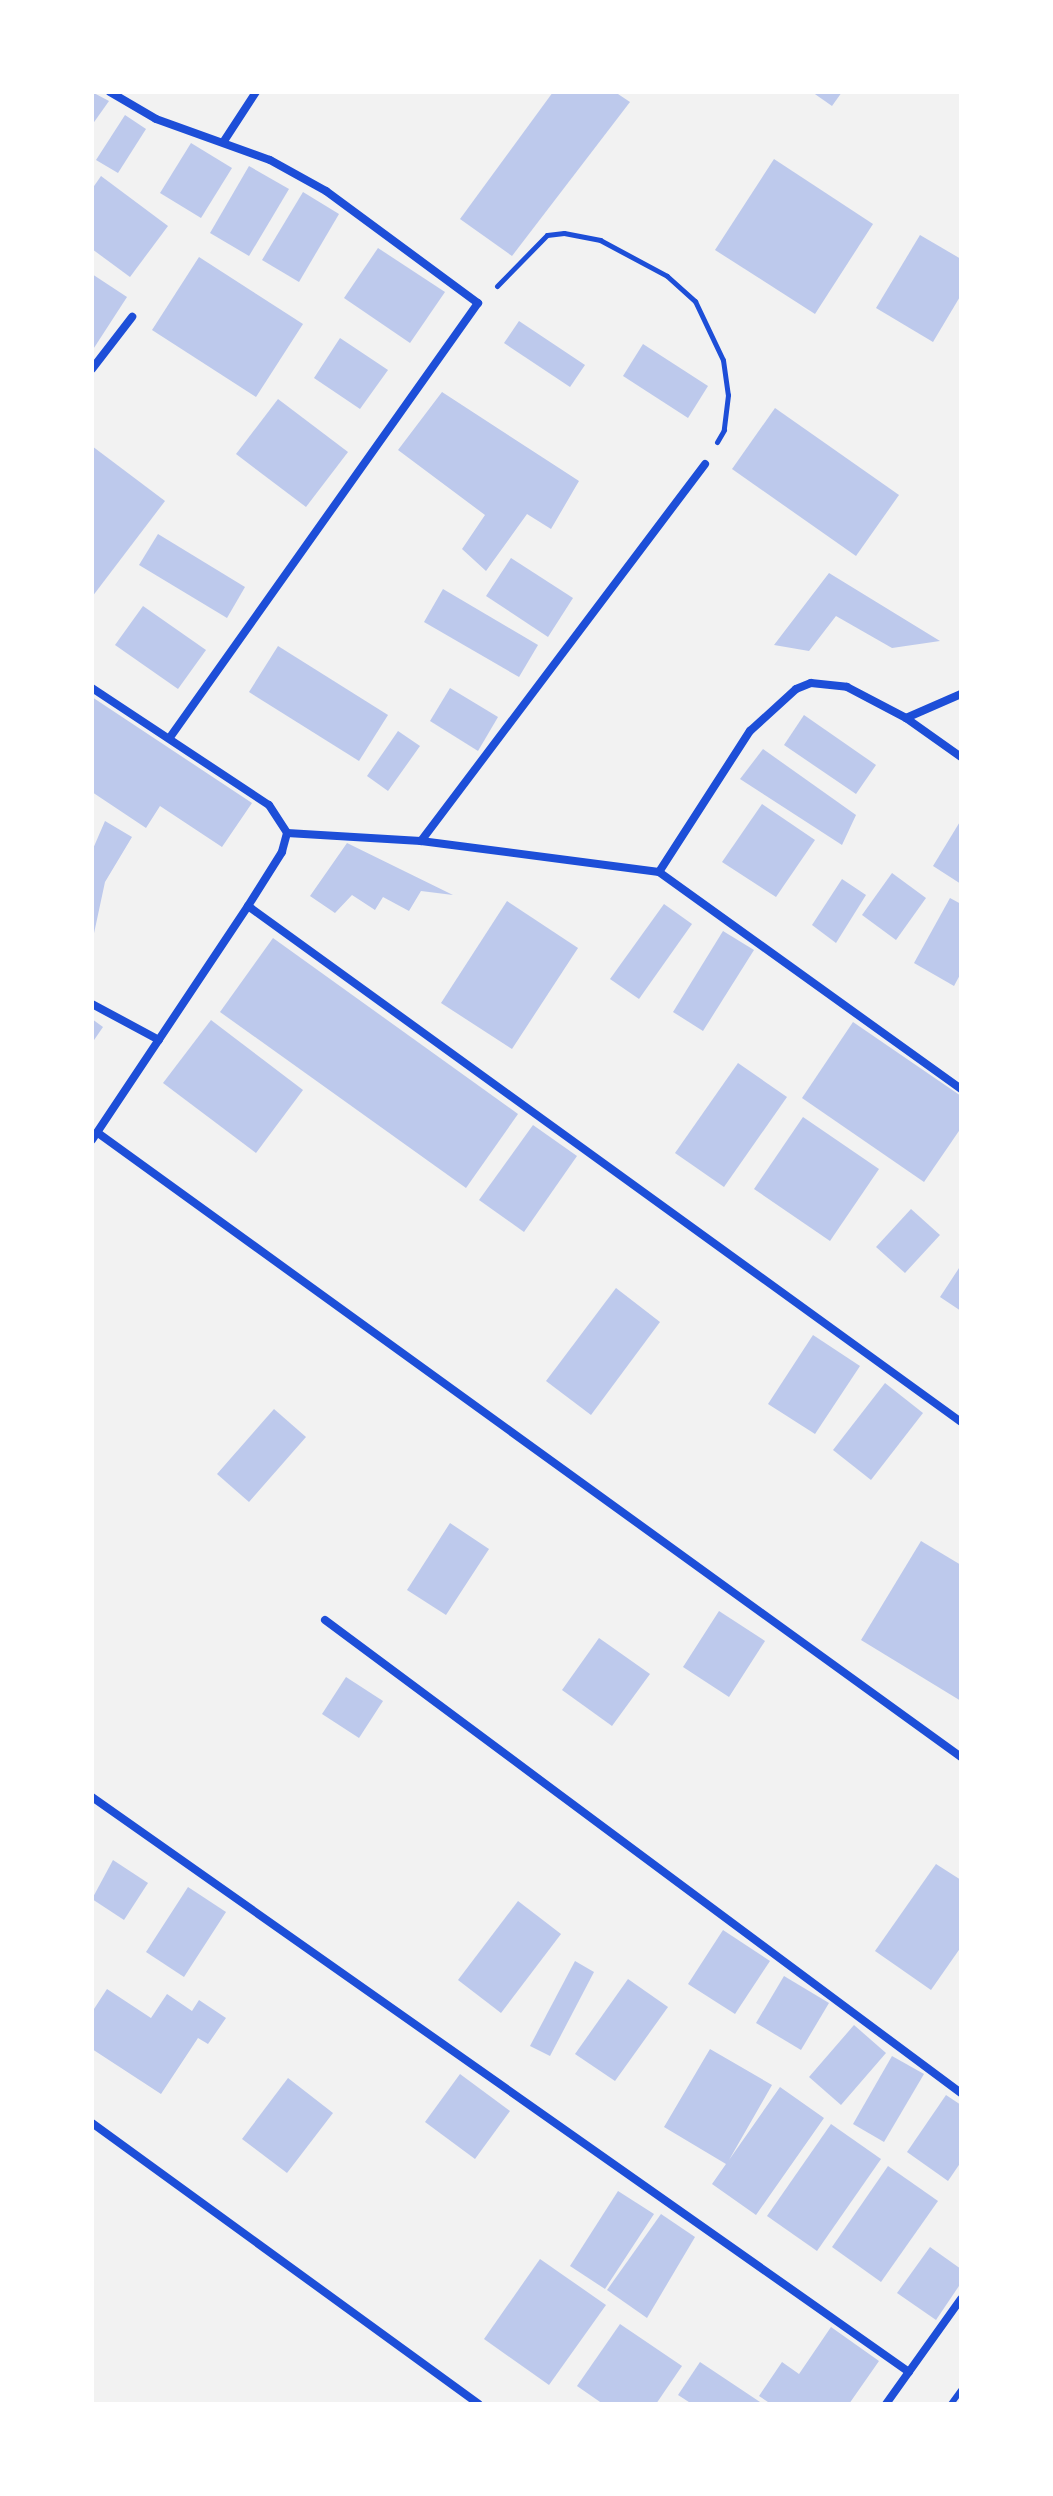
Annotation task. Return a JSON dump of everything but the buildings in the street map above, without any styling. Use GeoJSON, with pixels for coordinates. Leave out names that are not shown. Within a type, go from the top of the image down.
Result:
{"type":"FeatureCollection","features":[{"type":"Feature","properties":{"kind":"street"},"geometry":{"type":"LineString","coordinates":[[110,92],[179,130],[224,141],[326,191],[478,303],[171,736]]}},
{"type":"Feature","properties":{"kind":"street"},"geometry":{"type":"LineString","coordinates":[[224,141],[256,92]]}},
{"type":"Feature","properties":{"kind":"street"},"geometry":{"type":"LineString","coordinates":[[92,369],[132,317]]}},
{"type":"Feature","properties":{"kind":"street"},"geometry":{"type":"LineString","coordinates":[[421,841],[705,464]]}},
{"type":"Feature","properties":{"kind":"street"},"geometry":{"type":"LineString","coordinates":[[659,872],[750,731],[796,689],[811,683],[847,687],[906,718],[961,757]]}},
{"type":"Feature","properties":{"kind":"street"},"geometry":{"type":"LineString","coordinates":[[92,688],[171,736],[269,805],[287,833],[282,852],[248,906],[95,1136],[961,1757]]}},
{"type":"Feature","properties":{"kind":"street"},"geometry":{"type":"LineString","coordinates":[[906,718],[961,694]]}},
{"type":"Feature","properties":{"kind":"street"},"geometry":{"type":"LineString","coordinates":[[287,833],[421,841],[659,872],[961,1089]]}},
{"type":"Feature","properties":{"kind":"street"},"geometry":{"type":"LineString","coordinates":[[248,906],[961,1422]]}},
{"type":"Feature","properties":{"kind":"street"},"geometry":{"type":"LineString","coordinates":[[92,1004],[159,1040]]}},
{"type":"Feature","properties":{"kind":"street"},"geometry":{"type":"LineString","coordinates":[[325,1620],[961,2093]]}},
{"type":"Feature","properties":{"kind":"street"},"geometry":{"type":"LineString","coordinates":[[92,1797],[909,2372]]}},
{"type":"Feature","properties":{"kind":"street"},"geometry":{"type":"LineString","coordinates":[[92,2123],[479,2404]]}},
{"type":"Feature","properties":{"kind":"street"},"geometry":{"type":"LineString","coordinates":[[886,2404],[961,2299]]}},
{"type":"Feature","properties":{"kind":"lane"},"geometry":{"type":"LineString","coordinates":[[951,2404],[961,2390]]}},
{"type":"Feature","properties":{"kind":"path"},"geometry":{"type":"LineString","coordinates":[[478,303],[547,235],[600,240],[667,276],[695,301],[723,360],[728,395],[724,430],[705,464]]}}]}
